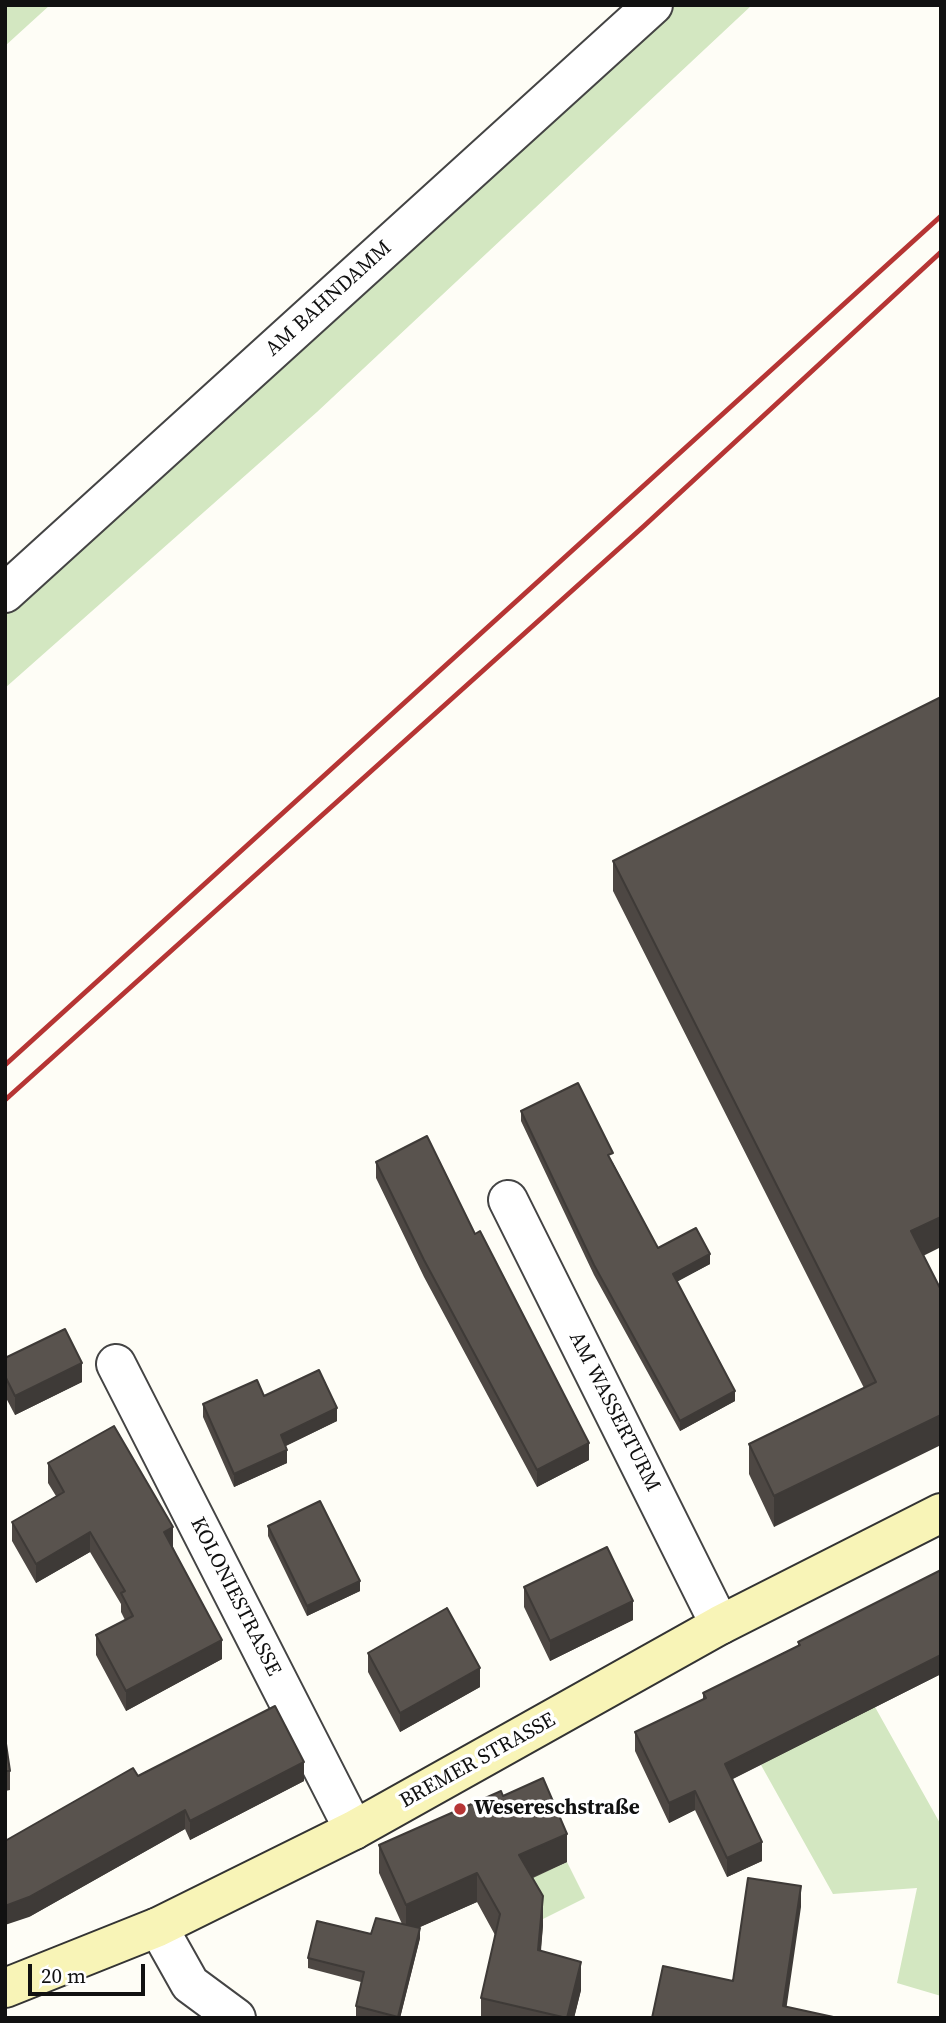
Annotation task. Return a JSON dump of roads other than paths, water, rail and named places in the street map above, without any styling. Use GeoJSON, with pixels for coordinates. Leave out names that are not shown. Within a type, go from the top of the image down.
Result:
{"type":"FeatureCollection","features":[{"type":"Feature","properties":{"kind":"main road","name":"BREMER STRASSE"},"geometry":{"type":"LineString","coordinates":[[5,1988],[158,1927],[354,1830],[720,1625],[941,1513]]}},
{"type":"Feature","properties":{"kind":"street","name":"AM BAHNDAMM"},"geometry":{"type":"LineString","coordinates":[[5,593],[653,5]]}},
{"type":"Feature","properties":{"kind":"street","name":"AM WASSERTURM"},"geometry":{"type":"LineString","coordinates":[[508,1200],[720,1625]]}},
{"type":"Feature","properties":{"kind":"street","name":"KOLONIESTRASSE"},"geometry":{"type":"LineString","coordinates":[[116,1364],[354,1830]]}},
{"type":"Feature","properties":{"kind":"street"},"geometry":{"type":"LineString","coordinates":[[158,1927],[190,1984],[236,2018]]}},
{"type":"Feature","properties":{"kind":"railway"},"geometry":{"type":"LineString","coordinates":[[5,1065],[941,216]]}},
{"type":"Feature","properties":{"kind":"railway"},"geometry":{"type":"LineString","coordinates":[[5,1100],[644,526],[941,252]]}},
{"type":"Feature","properties":{"kind":"place","name":"Wesereschstraße"},"geometry":{"type":"Point","coordinates":[460,1809]}}]}
